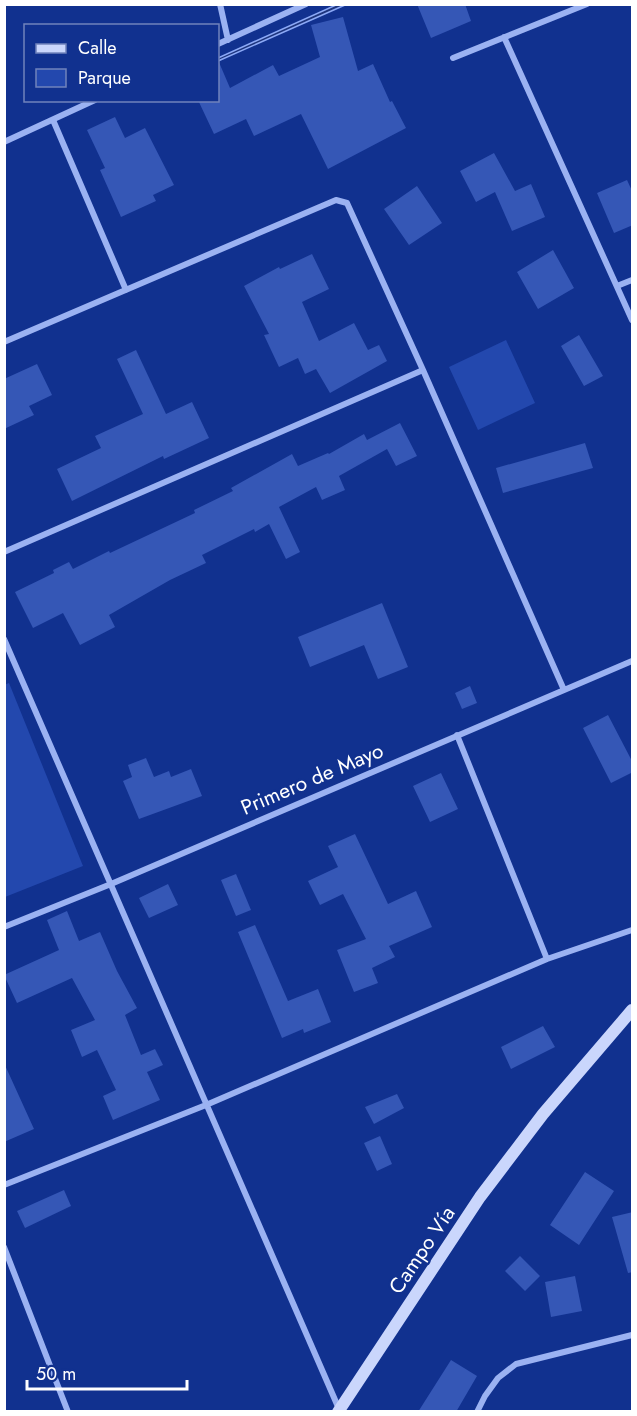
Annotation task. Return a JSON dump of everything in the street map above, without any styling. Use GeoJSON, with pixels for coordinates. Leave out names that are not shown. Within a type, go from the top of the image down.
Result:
{"type":"FeatureCollection","features":[{"type":"Feature","properties":{"kind":"street"},"geometry":{"type":"LineString","coordinates":[[220,4],[228,39]]}},
{"type":"Feature","properties":{"kind":"street"},"geometry":{"type":"LineString","coordinates":[[219,44],[306,4]]}},
{"type":"Feature","properties":{"kind":"street"},"geometry":{"type":"LineString","coordinates":[[453,58],[587,4]]}},
{"type":"Feature","properties":{"kind":"street"},"geometry":{"type":"LineString","coordinates":[[504,37],[633,320]]}},
{"type":"Feature","properties":{"kind":"street"},"geometry":{"type":"LineString","coordinates":[[4,142],[91,102]]}},
{"type":"Feature","properties":{"kind":"street"},"geometry":{"type":"LineString","coordinates":[[53,120],[126,290]]}},
{"type":"Feature","properties":{"kind":"street"},"geometry":{"type":"LineString","coordinates":[[4,342],[336,200],[343,201],[350,206],[564,690]]}},
{"type":"Feature","properties":{"kind":"street"},"geometry":{"type":"LineString","coordinates":[[617,286],[633,280]]}},
{"type":"Feature","properties":{"kind":"street"},"geometry":{"type":"LineString","coordinates":[[4,552],[423,370]]}},
{"type":"Feature","properties":{"kind":"street"},"geometry":{"type":"LineString","coordinates":[[4,639],[339,1410]]}},
{"type":"Feature","properties":{"kind":"street","name":"Primero de Mayo"},"geometry":{"type":"LineString","coordinates":[[4,927],[111,884],[633,661]]}},
{"type":"Feature","properties":{"kind":"street"},"geometry":{"type":"LineString","coordinates":[[457,735],[547,959]]}},
{"type":"Feature","properties":{"kind":"street"},"geometry":{"type":"LineString","coordinates":[[4,1185],[206,1105],[547,959],[633,930]]}},
{"type":"Feature","properties":{"kind":"street","name":"Campo Vía"},"geometry":{"type":"LineString","coordinates":[[339,1410],[480,1197],[543,1114],[633,1010]]}},
{"type":"Feature","properties":{"kind":"street"},"geometry":{"type":"LineString","coordinates":[[4,1247],[68,1412]]}},
{"type":"Feature","properties":{"kind":"street"},"geometry":{"type":"LineString","coordinates":[[477,1412],[498,1378],[516,1364],[633,1335]]}},
{"type":"Feature","properties":{"kind":"green space"},"geometry":{"type":"Polygon","coordinates":[[[506,340],[535,403],[478,430],[449,367],[506,340]]]}},
{"type":"Feature","properties":{"kind":"green space"},"geometry":{"type":"Polygon","coordinates":[[[9,683],[83,866],[5,897],[4,685],[9,683]]]}},
{"type":"Feature","properties":{"kind":"shaded area"},"geometry":{"type":"Polygon","coordinates":[[[336,5],[345,5],[219,61],[219,58],[336,5]]]}},
{"type":"Feature","properties":{"kind":"building"},"geometry":{"type":"Polygon","coordinates":[[[417,4],[465,4],[471,21],[431,38],[417,4]]]}},
{"type":"Feature","properties":{"kind":"building"},"geometry":{"type":"Polygon","coordinates":[[[343,17],[358,71],[373,64],[390,102],[392,101],[406,128],[328,169],[301,114],[254,136],[246,119],[214,134],[199,102],[219,102],[219,62],[230,88],[273,65],[279,76],[320,57],[311,25],[343,17]]]}},
{"type":"Feature","properties":{"kind":"building"},"geometry":{"type":"Polygon","coordinates":[[[115,117],[125,138],[145,128],[174,185],[153,195],[156,201],[121,217],[100,170],[105,168],[87,130],[115,117]]]}},
{"type":"Feature","properties":{"kind":"building"},"geometry":{"type":"Polygon","coordinates":[[[494,153],[515,191],[531,184],[545,217],[512,231],[495,192],[476,202],[460,171],[494,153]]]}},
{"type":"Feature","properties":{"kind":"building"},"geometry":{"type":"Polygon","coordinates":[[[627,180],[633,193],[633,225],[614,233],[597,193],[627,180]]]}},
{"type":"Feature","properties":{"kind":"building"},"geometry":{"type":"Polygon","coordinates":[[[417,186],[442,223],[409,245],[384,209],[417,186]]]}},
{"type":"Feature","properties":{"kind":"building"},"geometry":{"type":"Polygon","coordinates":[[[553,250],[574,288],[538,309],[517,272],[553,250]]]}},
{"type":"Feature","properties":{"kind":"building"},"geometry":{"type":"Polygon","coordinates":[[[312,254],[329,289],[302,302],[319,341],[354,323],[368,350],[379,345],[387,361],[330,393],[316,369],[305,374],[298,358],[279,367],[264,335],[269,334],[244,286],[279,267],[280,269],[312,254]]]}},
{"type":"Feature","properties":{"kind":"building"},"geometry":{"type":"Polygon","coordinates":[[[579,335],[603,376],[584,386],[561,346],[579,335]]]}},
{"type":"Feature","properties":{"kind":"building"},"geometry":{"type":"Polygon","coordinates":[[[136,350],[166,414],[192,402],[209,438],[164,459],[163,456],[72,501],[57,469],[101,448],[95,436],[143,414],[117,359],[136,350]]]}},
{"type":"Feature","properties":{"kind":"building"},"geometry":{"type":"Polygon","coordinates":[[[37,364],[52,395],[29,406],[34,415],[4,429],[4,379],[37,364]]]}},
{"type":"Feature","properties":{"kind":"building"},"geometry":{"type":"Polygon","coordinates":[[[400,423],[417,456],[396,466],[387,449],[339,476],[345,490],[322,500],[316,487],[279,507],[300,552],[286,559],[269,524],[255,532],[254,529],[202,555],[206,563],[170,580],[109,615],[115,627],[80,645],[63,613],[33,628],[15,592],[54,573],[53,570],[69,562],[73,569],[195,513],[194,510],[233,491],[231,488],[292,454],[298,466],[329,454],[364,434],[367,440],[400,423]]]}},
{"type":"Feature","properties":{"kind":"building"},"geometry":{"type":"Polygon","coordinates":[[[585,443],[593,468],[503,493],[496,468],[585,443]]]}},
{"type":"Feature","properties":{"kind":"building"},"geometry":{"type":"Polygon","coordinates":[[[382,603],[408,667],[378,679],[364,645],[310,667],[298,637],[382,603]]]}},
{"type":"Feature","properties":{"kind":"building"},"geometry":{"type":"Polygon","coordinates":[[[470,686],[477,703],[462,709],[455,693],[470,686]]]}},
{"type":"Feature","properties":{"kind":"building"},"geometry":{"type":"Polygon","coordinates":[[[608,715],[633,763],[633,772],[611,783],[583,728],[608,715]]]}},
{"type":"Feature","properties":{"kind":"building"},"geometry":{"type":"Polygon","coordinates":[[[146,758],[154,777],[169,771],[171,777],[191,769],[202,796],[139,819],[123,781],[132,777],[128,765],[146,758]]]}},
{"type":"Feature","properties":{"kind":"building"},"geometry":{"type":"Polygon","coordinates":[[[441,773],[458,809],[430,822],[413,786],[441,773]]]}},
{"type":"Feature","properties":{"kind":"building"},"geometry":{"type":"Polygon","coordinates":[[[355,834],[388,904],[416,891],[432,927],[389,946],[395,957],[372,968],[378,983],[354,992],[337,950],[366,939],[343,894],[320,905],[308,881],[338,867],[328,846],[355,834]]]}},
{"type":"Feature","properties":{"kind":"building"},"geometry":{"type":"Polygon","coordinates":[[[236,874],[251,910],[236,916],[221,880],[236,874]]]}},
{"type":"Feature","properties":{"kind":"building"},"geometry":{"type":"Polygon","coordinates":[[[168,884],[178,905],[149,918],[139,898],[168,884]]]}},
{"type":"Feature","properties":{"kind":"building"},"geometry":{"type":"Polygon","coordinates":[[[67,911],[79,941],[100,932],[137,1008],[125,1015],[141,1055],[155,1049],[163,1065],[147,1072],[160,1100],[113,1120],[103,1096],[116,1090],[97,1050],[82,1057],[71,1030],[95,1020],[72,978],[17,1003],[4,975],[59,950],[47,920],[67,911]]]}},
{"type":"Feature","properties":{"kind":"building"},"geometry":{"type":"Polygon","coordinates":[[[255,925],[288,1001],[318,989],[331,1022],[304,1033],[303,1029],[282,1038],[238,932],[255,925]]]}},
{"type":"Feature","properties":{"kind":"building"},"geometry":{"type":"Polygon","coordinates":[[[543,1026],[555,1047],[511,1069],[501,1047],[543,1026]]]}},
{"type":"Feature","properties":{"kind":"building"},"geometry":{"type":"Polygon","coordinates":[[[4,1063],[34,1129],[4,1142],[4,1063]]]}},
{"type":"Feature","properties":{"kind":"building"},"geometry":{"type":"Polygon","coordinates":[[[397,1094],[404,1108],[374,1124],[365,1107],[397,1094]]]}},
{"type":"Feature","properties":{"kind":"building"},"geometry":{"type":"Polygon","coordinates":[[[380,1136],[392,1164],[377,1171],[364,1143],[380,1136]]]}},
{"type":"Feature","properties":{"kind":"building"},"geometry":{"type":"Polygon","coordinates":[[[585,1172],[614,1191],[579,1245],[550,1225],[585,1172]]]}},
{"type":"Feature","properties":{"kind":"building"},"geometry":{"type":"Polygon","coordinates":[[[64,1190],[71,1206],[25,1228],[17,1211],[64,1190]]]}},
{"type":"Feature","properties":{"kind":"building"},"geometry":{"type":"Polygon","coordinates":[[[633,1212],[633,1272],[628,1273],[612,1217],[633,1212]]]}},
{"type":"Feature","properties":{"kind":"building"},"geometry":{"type":"Polygon","coordinates":[[[520,1256],[540,1276],[525,1291],[505,1271],[520,1256]]]}},
{"type":"Feature","properties":{"kind":"building"},"geometry":{"type":"Polygon","coordinates":[[[575,1276],[582,1311],[551,1317],[545,1282],[575,1276]]]}},
{"type":"Feature","properties":{"kind":"building"},"geometry":{"type":"Polygon","coordinates":[[[451,1360],[477,1376],[456,1412],[418,1412],[451,1360]]]}}]}
